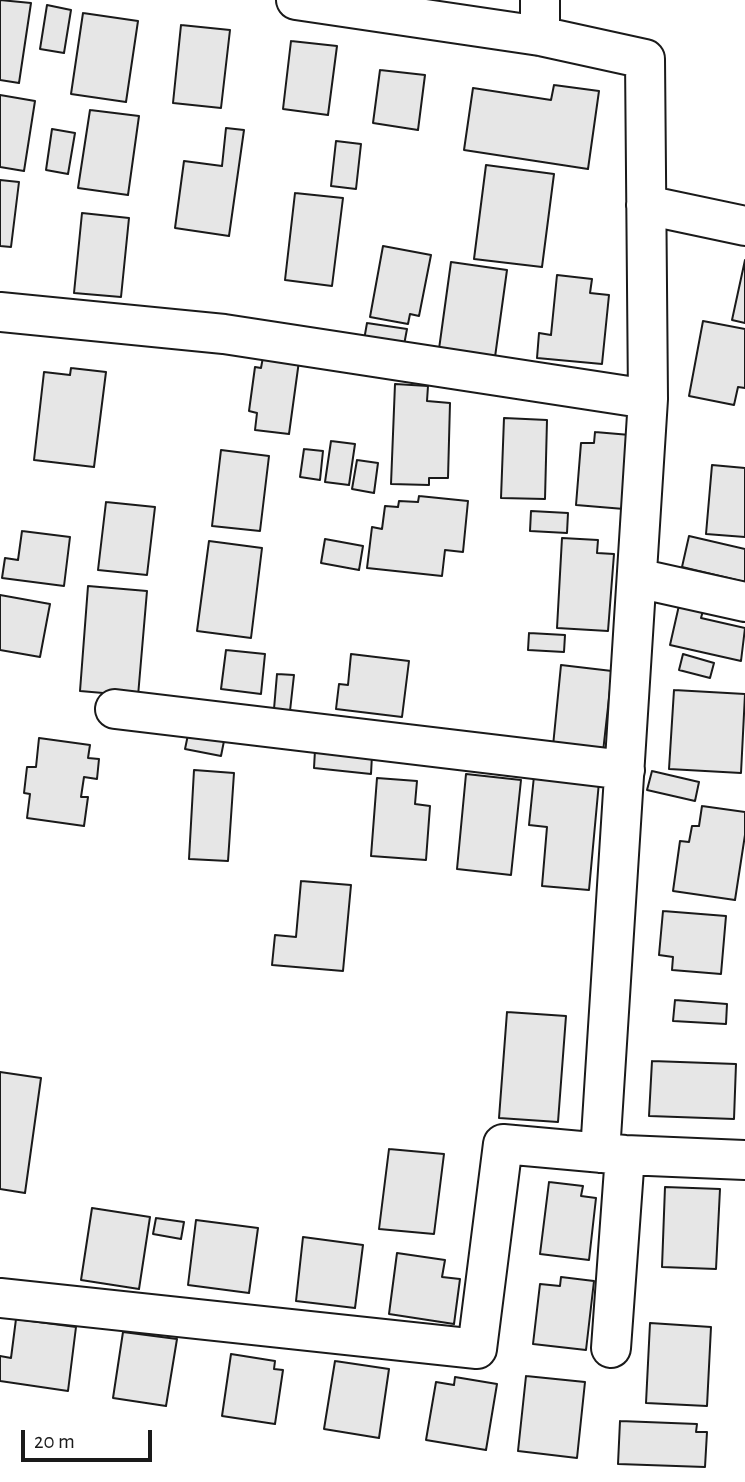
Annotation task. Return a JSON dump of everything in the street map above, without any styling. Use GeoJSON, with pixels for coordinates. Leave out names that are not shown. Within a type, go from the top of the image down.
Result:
{"type":"FeatureCollection","features":[{"type":"Feature","properties":{"kind":"street"},"geometry":{"type":"LineString","coordinates":[[296,0],[540,18],[645,59],[648,398],[625,770],[612,1154],[611,1348]]}},
{"type":"Feature","properties":{"kind":"street"},"geometry":{"type":"LineString","coordinates":[[646,205],[745,226]]}},
{"type":"Feature","properties":{"kind":"street"},"geometry":{"type":"LineString","coordinates":[[0,312],[224,334],[648,398]]}},
{"type":"Feature","properties":{"kind":"street"},"geometry":{"type":"LineString","coordinates":[[637,578],[745,602]]}},
{"type":"Feature","properties":{"kind":"street"},"geometry":{"type":"LineString","coordinates":[[116,709],[625,770]]}},
{"type":"Feature","properties":{"kind":"street"},"geometry":{"type":"LineString","coordinates":[[0,1298],[477,1349],[503,1144],[612,1154],[745,1160]]}},
{"type":"Feature","properties":{"kind":"building"},"geometry":{"type":"Polygon","coordinates":[[[0,0],[31,3],[19,83],[0,80],[0,0]]]}},
{"type":"Feature","properties":{"kind":"building"},"geometry":{"type":"Polygon","coordinates":[[[47,5],[71,10],[64,53],[40,49],[47,5]]]}},
{"type":"Feature","properties":{"kind":"building"},"geometry":{"type":"Polygon","coordinates":[[[83,13],[138,21],[126,102],[71,94],[83,13]]]}},
{"type":"Feature","properties":{"kind":"building"},"geometry":{"type":"Polygon","coordinates":[[[181,25],[230,30],[221,108],[173,103],[181,25]]]}},
{"type":"Feature","properties":{"kind":"building"},"geometry":{"type":"Polygon","coordinates":[[[291,41],[337,46],[328,115],[283,109],[291,41]]]}},
{"type":"Feature","properties":{"kind":"building"},"geometry":{"type":"Polygon","coordinates":[[[380,70],[425,75],[418,130],[373,123],[380,70]]]}},
{"type":"Feature","properties":{"kind":"building"},"geometry":{"type":"Polygon","coordinates":[[[554,85],[599,91],[588,169],[464,150],[473,88],[551,100],[554,85]]]}},
{"type":"Feature","properties":{"kind":"building"},"geometry":{"type":"Polygon","coordinates":[[[0,95],[35,101],[24,171],[0,167],[0,95]]]}},
{"type":"Feature","properties":{"kind":"building"},"geometry":{"type":"Polygon","coordinates":[[[90,110],[139,116],[128,195],[78,188],[90,110]]]}},
{"type":"Feature","properties":{"kind":"building"},"geometry":{"type":"Polygon","coordinates":[[[226,128],[244,130],[229,236],[175,228],[184,161],[222,166],[226,128]]]}},
{"type":"Feature","properties":{"kind":"building"},"geometry":{"type":"Polygon","coordinates":[[[52,129],[75,133],[68,174],[46,170],[52,129]]]}},
{"type":"Feature","properties":{"kind":"building"},"geometry":{"type":"Polygon","coordinates":[[[336,141],[361,144],[356,189],[331,186],[336,141]]]}},
{"type":"Feature","properties":{"kind":"building"},"geometry":{"type":"Polygon","coordinates":[[[486,165],[554,174],[542,267],[474,259],[486,165]]]}},
{"type":"Feature","properties":{"kind":"building"},"geometry":{"type":"Polygon","coordinates":[[[0,180],[19,182],[11,247],[0,246],[0,180]]]}},
{"type":"Feature","properties":{"kind":"building"},"geometry":{"type":"Polygon","coordinates":[[[295,193],[343,198],[332,286],[285,280],[295,193]]]}},
{"type":"Feature","properties":{"kind":"building"},"geometry":{"type":"Polygon","coordinates":[[[82,213],[129,218],[121,297],[74,293],[82,213]]]}},
{"type":"Feature","properties":{"kind":"building"},"geometry":{"type":"Polygon","coordinates":[[[383,246],[431,255],[419,316],[410,314],[408,324],[370,317],[383,246]]]}},
{"type":"Feature","properties":{"kind":"building"},"geometry":{"type":"Polygon","coordinates":[[[745,260],[745,323],[732,320],[745,260]]]}},
{"type":"Feature","properties":{"kind":"building"},"geometry":{"type":"Polygon","coordinates":[[[451,262],[507,270],[495,357],[439,349],[451,262]]]}},
{"type":"Feature","properties":{"kind":"building"},"geometry":{"type":"Polygon","coordinates":[[[557,275],[592,279],[590,293],[609,295],[602,364],[537,358],[539,333],[551,335],[557,275]]]}},
{"type":"Feature","properties":{"kind":"building"},"geometry":{"type":"Polygon","coordinates":[[[703,321],[745,329],[745,388],[738,387],[734,405],[689,396],[703,321]]]}},
{"type":"Feature","properties":{"kind":"building"},"geometry":{"type":"Polygon","coordinates":[[[367,323],[407,329],[404,345],[364,340],[367,323]]]}},
{"type":"Feature","properties":{"kind":"building"},"geometry":{"type":"Polygon","coordinates":[[[263,357],[299,361],[289,434],[255,430],[257,413],[249,411],[255,367],[261,368],[263,357]]]}},
{"type":"Feature","properties":{"kind":"building"},"geometry":{"type":"Polygon","coordinates":[[[71,368],[106,372],[94,467],[34,460],[44,372],[70,375],[71,368]]]}},
{"type":"Feature","properties":{"kind":"building"},"geometry":{"type":"Polygon","coordinates":[[[395,384],[428,386],[427,401],[450,403],[448,478],[429,478],[429,485],[391,484],[395,384]]]}},
{"type":"Feature","properties":{"kind":"building"},"geometry":{"type":"Polygon","coordinates":[[[504,418],[547,420],[545,499],[501,498],[504,418]]]}},
{"type":"Feature","properties":{"kind":"building"},"geometry":{"type":"Polygon","coordinates":[[[595,432],[630,435],[624,509],[576,505],[581,443],[594,443],[595,432]]]}},
{"type":"Feature","properties":{"kind":"building"},"geometry":{"type":"Polygon","coordinates":[[[331,441],[355,444],[349,485],[325,482],[331,441]]]}},
{"type":"Feature","properties":{"kind":"building"},"geometry":{"type":"Polygon","coordinates":[[[304,449],[323,451],[320,480],[300,477],[304,449]]]}},
{"type":"Feature","properties":{"kind":"building"},"geometry":{"type":"Polygon","coordinates":[[[221,450],[269,456],[260,531],[212,526],[221,450]]]}},
{"type":"Feature","properties":{"kind":"building"},"geometry":{"type":"Polygon","coordinates":[[[357,460],[378,463],[374,493],[352,489],[357,460]]]}},
{"type":"Feature","properties":{"kind":"building"},"geometry":{"type":"Polygon","coordinates":[[[712,465],[745,468],[745,537],[706,534],[712,465]]]}},
{"type":"Feature","properties":{"kind":"building"},"geometry":{"type":"Polygon","coordinates":[[[419,496],[468,501],[463,552],[445,550],[442,576],[367,568],[372,527],[382,529],[385,506],[398,507],[399,501],[418,502],[419,496]]]}},
{"type":"Feature","properties":{"kind":"building"},"geometry":{"type":"Polygon","coordinates":[[[106,502],[155,507],[147,575],[98,570],[106,502]]]}},
{"type":"Feature","properties":{"kind":"building"},"geometry":{"type":"Polygon","coordinates":[[[531,511],[568,513],[567,533],[530,531],[531,511]]]}},
{"type":"Feature","properties":{"kind":"building"},"geometry":{"type":"Polygon","coordinates":[[[22,531],[70,537],[64,586],[2,578],[5,558],[18,560],[22,531]]]}},
{"type":"Feature","properties":{"kind":"building"},"geometry":{"type":"Polygon","coordinates":[[[689,536],[745,549],[745,582],[682,567],[689,536]]]}},
{"type":"Feature","properties":{"kind":"building"},"geometry":{"type":"Polygon","coordinates":[[[562,538],[598,540],[597,553],[614,554],[608,631],[557,628],[562,538]]]}},
{"type":"Feature","properties":{"kind":"building"},"geometry":{"type":"Polygon","coordinates":[[[325,539],[363,546],[359,570],[321,563],[325,539]]]}},
{"type":"Feature","properties":{"kind":"building"},"geometry":{"type":"Polygon","coordinates":[[[209,541],[262,548],[251,638],[197,631],[209,541]]]}},
{"type":"Feature","properties":{"kind":"building"},"geometry":{"type":"Polygon","coordinates":[[[88,586],[147,591],[138,696],[80,691],[88,586]]]}},
{"type":"Feature","properties":{"kind":"building"},"geometry":{"type":"Polygon","coordinates":[[[0,595],[50,604],[40,657],[0,650],[0,595]]]}},
{"type":"Feature","properties":{"kind":"building"},"geometry":{"type":"Polygon","coordinates":[[[680,601],[704,607],[701,618],[745,628],[741,661],[670,645],[680,601]]]}},
{"type":"Feature","properties":{"kind":"building"},"geometry":{"type":"Polygon","coordinates":[[[529,633],[565,635],[564,652],[528,650],[529,633]]]}},
{"type":"Feature","properties":{"kind":"building"},"geometry":{"type":"Polygon","coordinates":[[[226,650],[265,654],[261,694],[221,689],[226,650]]]}},
{"type":"Feature","properties":{"kind":"building"},"geometry":{"type":"Polygon","coordinates":[[[351,654],[409,661],[402,717],[336,709],[339,684],[348,685],[351,654]]]}},
{"type":"Feature","properties":{"kind":"building"},"geometry":{"type":"Polygon","coordinates":[[[683,654],[714,663],[710,678],[679,670],[683,654]]]}},
{"type":"Feature","properties":{"kind":"building"},"geometry":{"type":"Polygon","coordinates":[[[561,665],[612,671],[603,752],[553,746],[561,665]]]}},
{"type":"Feature","properties":{"kind":"building"},"geometry":{"type":"Polygon","coordinates":[[[277,674],[294,675],[290,711],[274,709],[277,674]]]}},
{"type":"Feature","properties":{"kind":"building"},"geometry":{"type":"Polygon","coordinates":[[[674,690],[745,694],[741,773],[669,769],[674,690]]]}},
{"type":"Feature","properties":{"kind":"building"},"geometry":{"type":"Polygon","coordinates":[[[189,730],[225,736],[221,756],[185,749],[189,730]]]}},
{"type":"Feature","properties":{"kind":"building"},"geometry":{"type":"Polygon","coordinates":[[[39,738],[90,745],[88,758],[99,759],[97,779],[84,777],[81,797],[88,797],[84,826],[27,818],[30,794],[24,793],[27,767],[36,767],[39,738]]]}},
{"type":"Feature","properties":{"kind":"building"},"geometry":{"type":"Polygon","coordinates":[[[315,750],[372,755],[371,774],[314,768],[315,750]]]}},
{"type":"Feature","properties":{"kind":"building"},"geometry":{"type":"Polygon","coordinates":[[[194,770],[234,773],[228,861],[189,859],[194,770]]]}},
{"type":"Feature","properties":{"kind":"building"},"geometry":{"type":"Polygon","coordinates":[[[652,771],[699,782],[695,801],[647,790],[652,771]]]}},
{"type":"Feature","properties":{"kind":"building"},"geometry":{"type":"Polygon","coordinates":[[[466,774],[521,780],[511,875],[457,869],[466,774]]]}},
{"type":"Feature","properties":{"kind":"building"},"geometry":{"type":"Polygon","coordinates":[[[534,776],[599,782],[589,890],[542,886],[547,827],[529,825],[534,776]]]}},
{"type":"Feature","properties":{"kind":"building"},"geometry":{"type":"Polygon","coordinates":[[[377,778],[417,781],[415,804],[430,806],[426,860],[371,856],[377,778]]]}},
{"type":"Feature","properties":{"kind":"building"},"geometry":{"type":"Polygon","coordinates":[[[702,806],[745,812],[745,835],[735,900],[673,891],[680,841],[689,842],[692,826],[699,826],[702,806]]]}},
{"type":"Feature","properties":{"kind":"building"},"geometry":{"type":"Polygon","coordinates":[[[301,881],[351,885],[343,971],[272,965],[275,935],[296,937],[301,881]]]}},
{"type":"Feature","properties":{"kind":"building"},"geometry":{"type":"Polygon","coordinates":[[[663,911],[726,916],[721,974],[672,970],[673,957],[659,955],[663,911]]]}},
{"type":"Feature","properties":{"kind":"building"},"geometry":{"type":"Polygon","coordinates":[[[675,1000],[727,1004],[726,1024],[673,1021],[675,1000]]]}},
{"type":"Feature","properties":{"kind":"building"},"geometry":{"type":"Polygon","coordinates":[[[507,1012],[566,1016],[558,1122],[499,1118],[507,1012]]]}},
{"type":"Feature","properties":{"kind":"building"},"geometry":{"type":"Polygon","coordinates":[[[652,1061],[736,1064],[734,1119],[649,1116],[652,1061]]]}},
{"type":"Feature","properties":{"kind":"building"},"geometry":{"type":"Polygon","coordinates":[[[0,1072],[41,1078],[25,1193],[0,1189],[0,1072]]]}},
{"type":"Feature","properties":{"kind":"building"},"geometry":{"type":"Polygon","coordinates":[[[389,1149],[444,1154],[434,1234],[379,1229],[389,1149]]]}},
{"type":"Feature","properties":{"kind":"building"},"geometry":{"type":"Polygon","coordinates":[[[549,1182],[583,1186],[581,1196],[596,1198],[589,1260],[540,1254],[549,1182]]]}},
{"type":"Feature","properties":{"kind":"building"},"geometry":{"type":"Polygon","coordinates":[[[665,1187],[720,1189],[716,1269],[662,1267],[665,1187]]]}},
{"type":"Feature","properties":{"kind":"building"},"geometry":{"type":"Polygon","coordinates":[[[92,1208],[150,1217],[139,1289],[81,1280],[92,1208]]]}},
{"type":"Feature","properties":{"kind":"building"},"geometry":{"type":"Polygon","coordinates":[[[156,1218],[184,1222],[181,1239],[153,1234],[156,1218]]]}},
{"type":"Feature","properties":{"kind":"building"},"geometry":{"type":"Polygon","coordinates":[[[196,1220],[258,1228],[249,1293],[188,1285],[196,1220]]]}},
{"type":"Feature","properties":{"kind":"building"},"geometry":{"type":"Polygon","coordinates":[[[303,1237],[363,1245],[355,1308],[296,1301],[303,1237]]]}},
{"type":"Feature","properties":{"kind":"building"},"geometry":{"type":"Polygon","coordinates":[[[397,1253],[445,1260],[442,1277],[460,1279],[454,1324],[389,1314],[397,1253]]]}},
{"type":"Feature","properties":{"kind":"building"},"geometry":{"type":"Polygon","coordinates":[[[561,1277],[594,1281],[586,1350],[533,1344],[540,1284],[560,1286],[561,1277]]]}},
{"type":"Feature","properties":{"kind":"building"},"geometry":{"type":"Polygon","coordinates":[[[16,1319],[76,1327],[68,1391],[0,1381],[0,1356],[11,1358],[16,1319]]]}},
{"type":"Feature","properties":{"kind":"building"},"geometry":{"type":"Polygon","coordinates":[[[650,1323],[711,1327],[707,1406],[646,1403],[650,1323]]]}},
{"type":"Feature","properties":{"kind":"building"},"geometry":{"type":"Polygon","coordinates":[[[123,1332],[177,1339],[166,1406],[113,1398],[123,1332]]]}},
{"type":"Feature","properties":{"kind":"building"},"geometry":{"type":"Polygon","coordinates":[[[231,1354],[275,1361],[274,1369],[283,1370],[275,1424],[222,1416],[231,1354]]]}},
{"type":"Feature","properties":{"kind":"building"},"geometry":{"type":"Polygon","coordinates":[[[335,1361],[389,1369],[379,1438],[324,1429],[335,1361]]]}},
{"type":"Feature","properties":{"kind":"building"},"geometry":{"type":"Polygon","coordinates":[[[526,1376],[585,1382],[577,1458],[518,1451],[526,1376]]]}},
{"type":"Feature","properties":{"kind":"building"},"geometry":{"type":"Polygon","coordinates":[[[455,1377],[497,1384],[486,1450],[426,1440],[436,1382],[454,1385],[455,1377]]]}},
{"type":"Feature","properties":{"kind":"building"},"geometry":{"type":"Polygon","coordinates":[[[620,1421],[697,1424],[696,1432],[707,1432],[705,1467],[618,1464],[620,1421]]]}}]}
